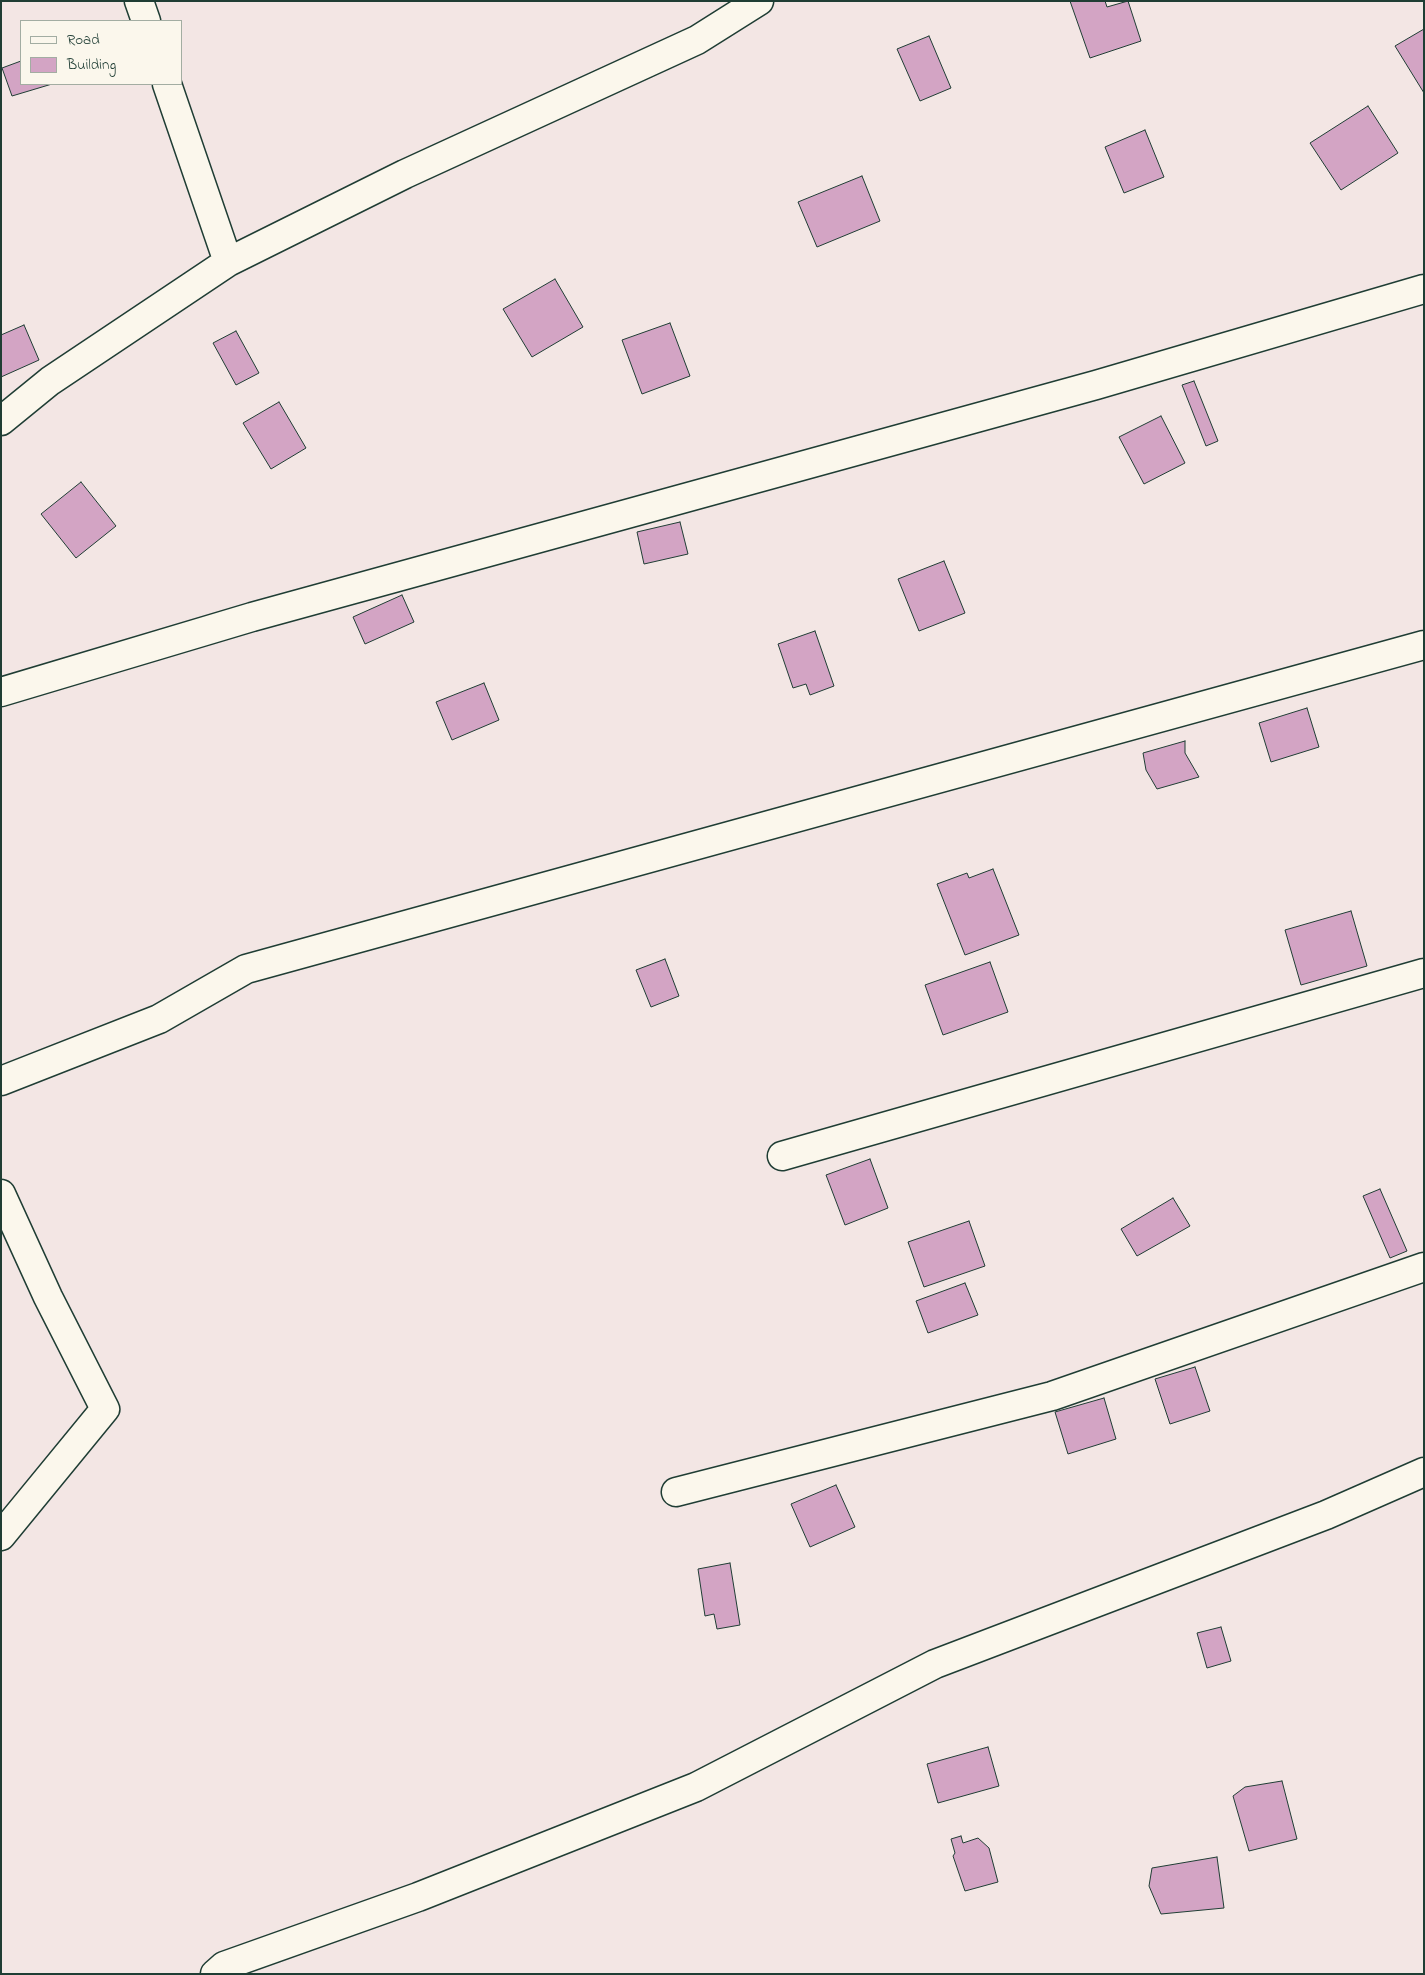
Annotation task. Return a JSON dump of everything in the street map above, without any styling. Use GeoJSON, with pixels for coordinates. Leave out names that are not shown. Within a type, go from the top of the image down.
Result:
{"type":"FeatureCollection","features":[{"type":"Feature","properties":{"kind":"street"},"geometry":{"type":"LineString","coordinates":[[139,1],[146,20]]}},
{"type":"Feature","properties":{"kind":"street"},"geometry":{"type":"LineString","coordinates":[[1,422],[50,381],[228,262],[405,174],[697,40],[759,1]]}},
{"type":"Feature","properties":{"kind":"street"},"geometry":{"type":"LineString","coordinates":[[167,85],[228,262]]}},
{"type":"Feature","properties":{"kind":"street"},"geometry":{"type":"LineString","coordinates":[[1,692],[252,618],[1096,385],[1424,289]]}},
{"type":"Feature","properties":{"kind":"street"},"geometry":{"type":"LineString","coordinates":[[1,1081],[159,1019],[246,969],[1424,645]]}},
{"type":"Feature","properties":{"kind":"street"},"geometry":{"type":"LineString","coordinates":[[782,1156],[1424,973]]}},
{"type":"Feature","properties":{"kind":"street"},"geometry":{"type":"LineString","coordinates":[[1,1194],[48,1296],[105,1409],[1,1536]]}},
{"type":"Feature","properties":{"kind":"street"},"geometry":{"type":"LineString","coordinates":[[676,1492],[1052,1396],[1424,1267]]}},
{"type":"Feature","properties":{"kind":"street"},"geometry":{"type":"LineString","coordinates":[[215,1974],[224,1966],[418,1897],[696,1787],[935,1664],[1326,1514],[1424,1472]]}},
{"type":"Feature","properties":{"kind":"building"},"geometry":{"type":"Polygon","coordinates":[[[1070,1],[1105,1],[1107,7],[1128,1],[1141,41],[1090,58],[1070,1]]]}},
{"type":"Feature","properties":{"kind":"building"},"geometry":{"type":"Polygon","coordinates":[[[1424,29],[1424,93],[1395,46],[1424,29]]]}},
{"type":"Feature","properties":{"kind":"building"},"geometry":{"type":"Polygon","coordinates":[[[929,36],[951,88],[920,101],[897,49],[929,36]]]}},
{"type":"Feature","properties":{"kind":"building"},"geometry":{"type":"Polygon","coordinates":[[[20,61],[20,85],[49,85],[12,96],[2,68],[20,61]]]}},
{"type":"Feature","properties":{"kind":"building"},"geometry":{"type":"Polygon","coordinates":[[[1368,106],[1398,153],[1341,190],[1310,143],[1368,106]]]}},
{"type":"Feature","properties":{"kind":"building"},"geometry":{"type":"Polygon","coordinates":[[[1145,130],[1164,177],[1124,193],[1105,147],[1145,130]]]}},
{"type":"Feature","properties":{"kind":"building"},"geometry":{"type":"Polygon","coordinates":[[[862,176],[880,221],[817,247],[798,202],[862,176]]]}},
{"type":"Feature","properties":{"kind":"building"},"geometry":{"type":"Polygon","coordinates":[[[555,279],[583,327],[532,357],[503,309],[555,279]]]}},
{"type":"Feature","properties":{"kind":"building"},"geometry":{"type":"Polygon","coordinates":[[[670,323],[690,376],[642,394],[622,340],[670,323]]]}},
{"type":"Feature","properties":{"kind":"building"},"geometry":{"type":"Polygon","coordinates":[[[24,325],[39,360],[1,377],[1,335],[24,325]]]}},
{"type":"Feature","properties":{"kind":"building"},"geometry":{"type":"Polygon","coordinates":[[[236,331],[259,373],[236,385],[213,343],[236,331]]]}},
{"type":"Feature","properties":{"kind":"building"},"geometry":{"type":"Polygon","coordinates":[[[1194,381],[1218,441],[1206,446],[1182,385],[1194,381]]]}},
{"type":"Feature","properties":{"kind":"building"},"geometry":{"type":"Polygon","coordinates":[[[279,402],[306,448],[271,469],[243,423],[279,402]]]}},
{"type":"Feature","properties":{"kind":"building"},"geometry":{"type":"Polygon","coordinates":[[[1161,416],[1185,463],[1144,484],[1119,437],[1161,416]]]}},
{"type":"Feature","properties":{"kind":"building"},"geometry":{"type":"Polygon","coordinates":[[[81,482],[116,526],[76,558],[41,514],[81,482]]]}},
{"type":"Feature","properties":{"kind":"building"},"geometry":{"type":"Polygon","coordinates":[[[680,522],[688,554],[644,564],[637,532],[680,522]]]}},
{"type":"Feature","properties":{"kind":"building"},"geometry":{"type":"Polygon","coordinates":[[[944,561],[965,613],[919,631],[898,579],[944,561]]]}},
{"type":"Feature","properties":{"kind":"building"},"geometry":{"type":"Polygon","coordinates":[[[402,595],[414,622],[365,644],[353,617],[402,595]]]}},
{"type":"Feature","properties":{"kind":"building"},"geometry":{"type":"Polygon","coordinates":[[[815,631],[834,686],[810,695],[806,684],[793,688],[778,644],[815,631]]]}},
{"type":"Feature","properties":{"kind":"building"},"geometry":{"type":"Polygon","coordinates":[[[484,683],[499,720],[452,740],[436,702],[484,683]]]}},
{"type":"Feature","properties":{"kind":"building"},"geometry":{"type":"Polygon","coordinates":[[[1307,708],[1319,747],[1271,762],[1259,723],[1307,708]]]}},
{"type":"Feature","properties":{"kind":"building"},"geometry":{"type":"Polygon","coordinates":[[[1185,741],[1185,753],[1199,777],[1157,789],[1146,770],[1143,753],[1185,741]]]}},
{"type":"Feature","properties":{"kind":"building"},"geometry":{"type":"Polygon","coordinates":[[[993,869],[1019,935],[965,955],[937,884],[967,873],[969,878],[993,869]]]}},
{"type":"Feature","properties":{"kind":"building"},"geometry":{"type":"Polygon","coordinates":[[[1351,911],[1367,966],[1301,985],[1285,930],[1351,911]]]}},
{"type":"Feature","properties":{"kind":"building"},"geometry":{"type":"Polygon","coordinates":[[[665,959],[679,996],[651,1007],[636,970],[665,959]]]}},
{"type":"Feature","properties":{"kind":"building"},"geometry":{"type":"Polygon","coordinates":[[[990,962],[1008,1012],[943,1035],[925,985],[990,962]]]}},
{"type":"Feature","properties":{"kind":"building"},"geometry":{"type":"Polygon","coordinates":[[[870,1159],[888,1208],[845,1225],[826,1175],[870,1159]]]}},
{"type":"Feature","properties":{"kind":"building"},"geometry":{"type":"Polygon","coordinates":[[[1380,1189],[1407,1251],[1390,1258],[1363,1196],[1380,1189]]]}},
{"type":"Feature","properties":{"kind":"building"},"geometry":{"type":"Polygon","coordinates":[[[1173,1198],[1190,1226],[1137,1256],[1121,1229],[1173,1198]]]}},
{"type":"Feature","properties":{"kind":"building"},"geometry":{"type":"Polygon","coordinates":[[[969,1221],[985,1266],[924,1287],[908,1242],[969,1221]]]}},
{"type":"Feature","properties":{"kind":"building"},"geometry":{"type":"Polygon","coordinates":[[[965,1283],[978,1315],[928,1333],[916,1301],[965,1283]]]}},
{"type":"Feature","properties":{"kind":"building"},"geometry":{"type":"Polygon","coordinates":[[[1195,1367],[1210,1411],[1170,1424],[1155,1379],[1195,1367]]]}},
{"type":"Feature","properties":{"kind":"building"},"geometry":{"type":"Polygon","coordinates":[[[1104,1398],[1116,1439],[1068,1454],[1055,1412],[1104,1398]]]}},
{"type":"Feature","properties":{"kind":"building"},"geometry":{"type":"Polygon","coordinates":[[[836,1485],[855,1527],[810,1547],[791,1504],[836,1485]]]}},
{"type":"Feature","properties":{"kind":"building"},"geometry":{"type":"Polygon","coordinates":[[[730,1563],[740,1625],[717,1629],[714,1614],[705,1616],[698,1569],[730,1563]]]}},
{"type":"Feature","properties":{"kind":"building"},"geometry":{"type":"Polygon","coordinates":[[[1221,1627],[1231,1661],[1207,1668],[1197,1633],[1221,1627]]]}},
{"type":"Feature","properties":{"kind":"building"},"geometry":{"type":"Polygon","coordinates":[[[988,1747],[999,1786],[938,1803],[927,1764],[988,1747]]]}},
{"type":"Feature","properties":{"kind":"building"},"geometry":{"type":"Polygon","coordinates":[[[1282,1781],[1297,1839],[1249,1851],[1233,1796],[1245,1787],[1282,1781]]]}},
{"type":"Feature","properties":{"kind":"building"},"geometry":{"type":"Polygon","coordinates":[[[961,1836],[963,1843],[978,1838],[989,1848],[998,1882],[965,1891],[953,1856],[955,1853],[951,1839],[961,1836]]]}},
{"type":"Feature","properties":{"kind":"building"},"geometry":{"type":"Polygon","coordinates":[[[1217,1857],[1224,1908],[1161,1914],[1149,1886],[1152,1868],[1217,1857]]]}}]}
